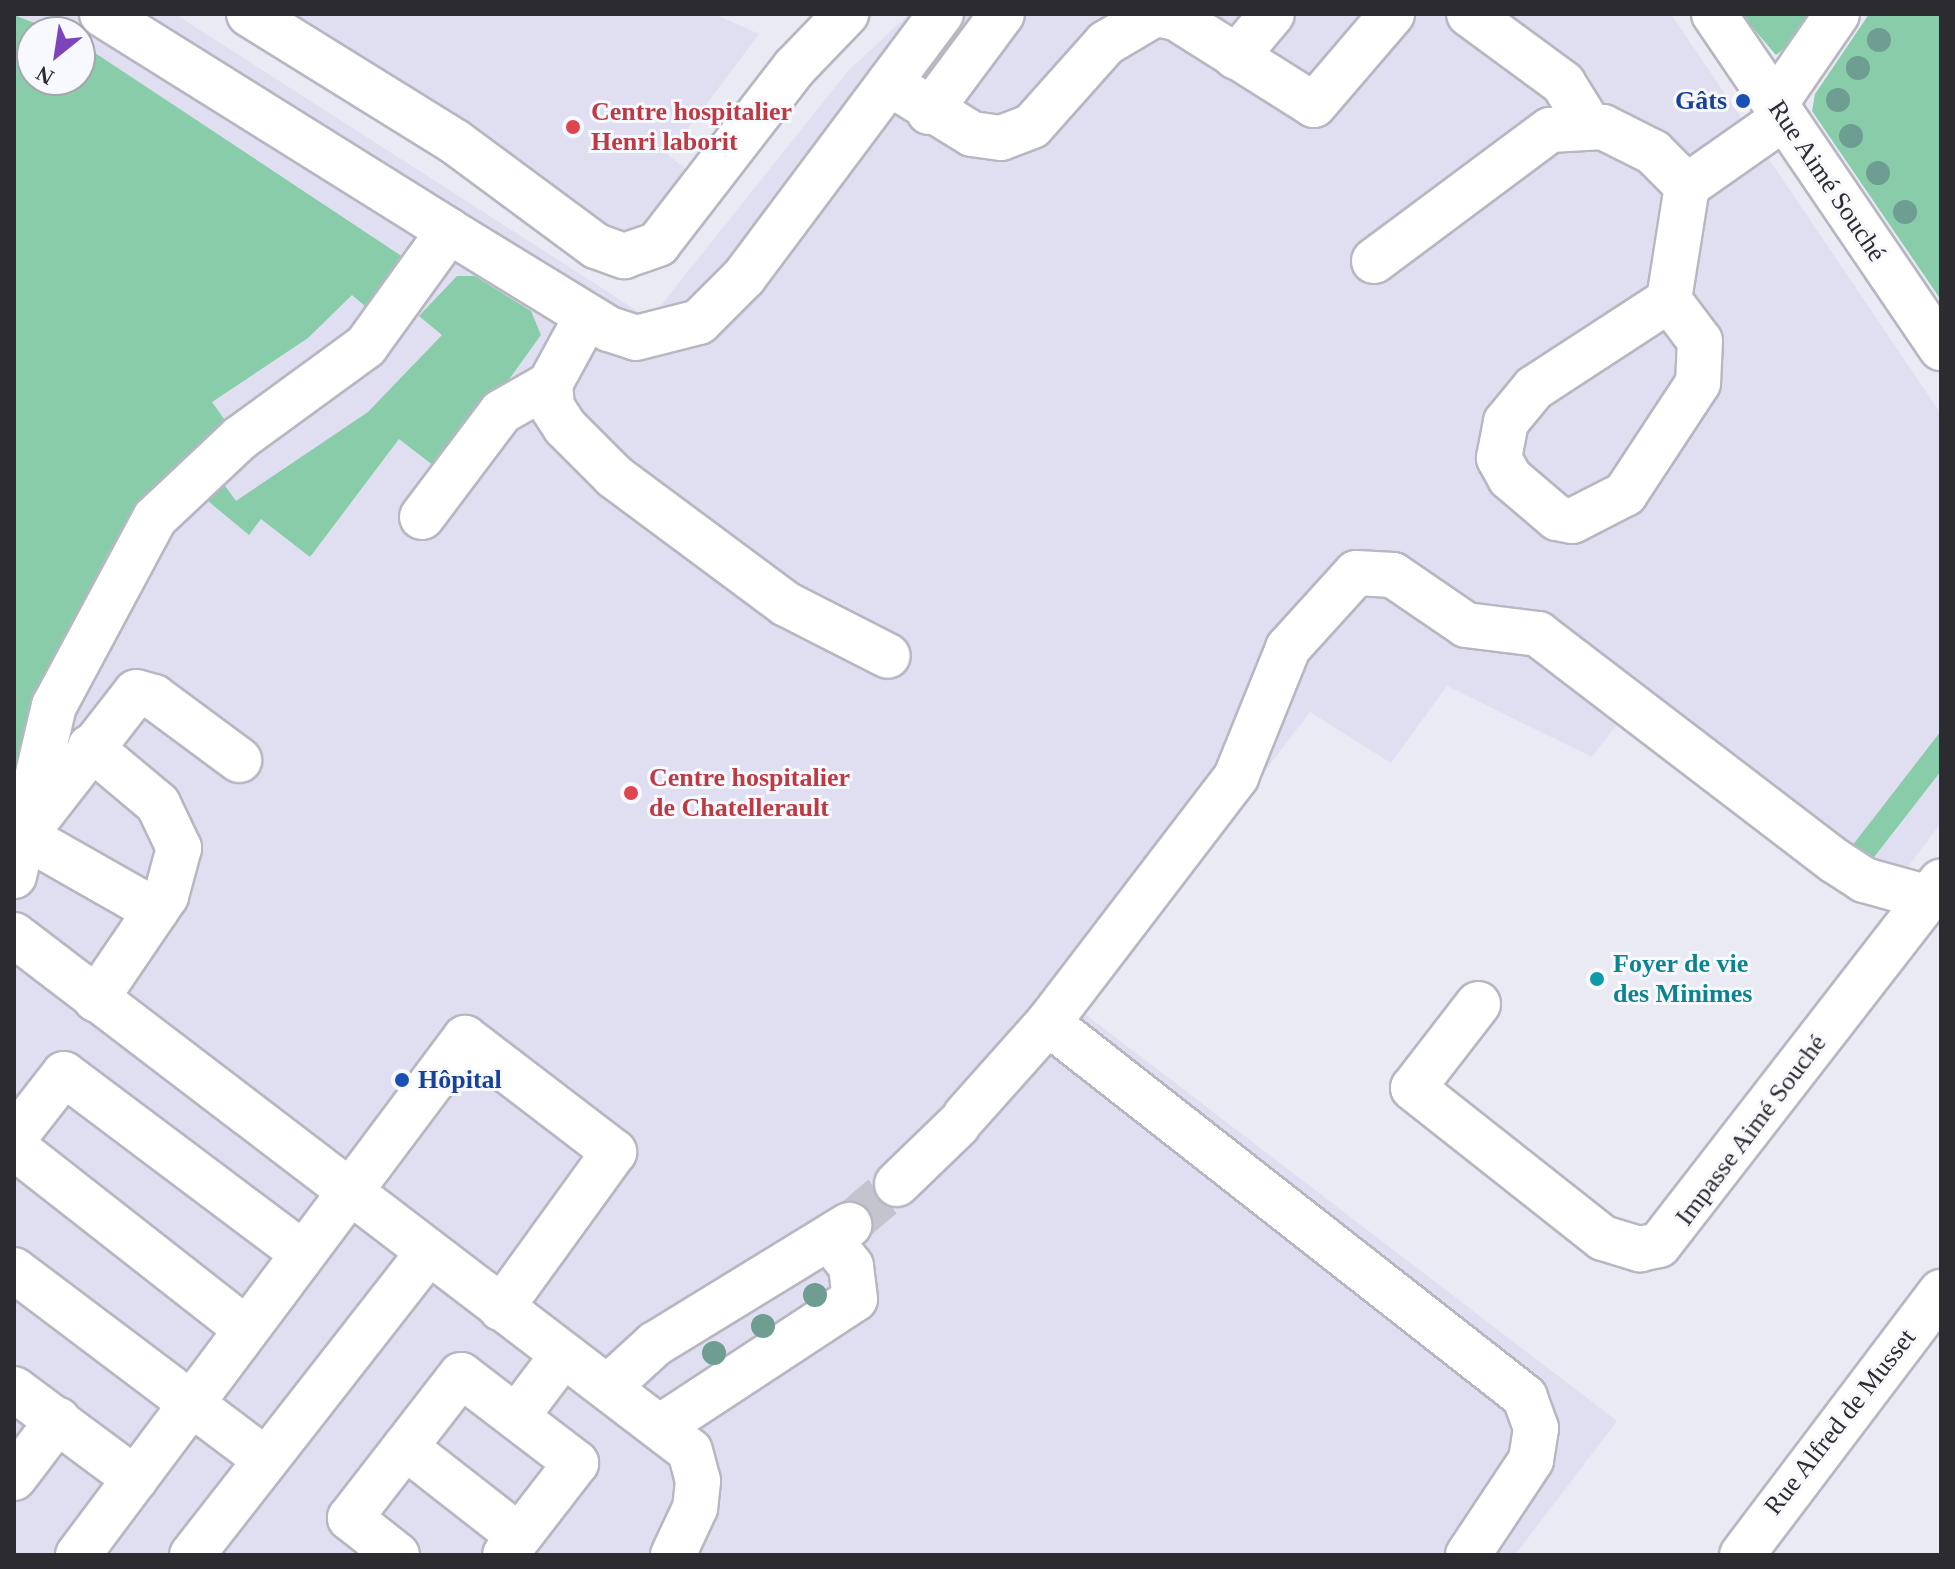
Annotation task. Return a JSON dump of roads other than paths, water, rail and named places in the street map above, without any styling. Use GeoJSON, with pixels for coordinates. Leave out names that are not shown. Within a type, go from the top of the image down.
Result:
{"type":"FeatureCollection","features":[{"type":"Feature","properties":{"kind":"street"},"geometry":{"type":"LineString","coordinates":[[102,14],[586,318],[636,338],[673,333],[710,313],[941,14]]}},
{"type":"Feature","properties":{"kind":"street"},"geometry":{"type":"LineString","coordinates":[[249,14],[454,141],[611,253],[637,255],[658,244],[846,14]]}},
{"type":"Feature","properties":{"kind":"street"},"geometry":{"type":"LineString","coordinates":[[929,112],[1002,14]]}},
{"type":"Feature","properties":{"kind":"street"},"geometry":{"type":"LineString","coordinates":[[889,83],[929,112],[972,134],[1001,138],[1032,126],[1106,43],[1137,19],[1155,14],[1176,18],[1314,105],[1392,14]]}},
{"type":"Feature","properties":{"kind":"street"},"geometry":{"type":"LineString","coordinates":[[1236,57],[1272,14]]}},
{"type":"Feature","properties":{"kind":"street"},"geometry":{"type":"LineString","coordinates":[[1469,14],[1563,83],[1589,125]]}},
{"type":"Feature","properties":{"kind":"street","name":"Rue Aimé Souché"},"geometry":{"type":"LineString","coordinates":[[1714,14],[1941,348]]}},
{"type":"Feature","properties":{"kind":"street"},"geometry":{"type":"LineString","coordinates":[[1669,300],[1534,388],[1506,422],[1499,458],[1510,478],[1557,518],[1590,516],[1625,494],[1698,383],[1700,341],[1669,300],[1687,186],[1780,111],[1837,14]]}},
{"type":"Feature","properties":{"kind":"street"},"geometry":{"type":"LineString","coordinates":[[1374,261],[1521,146],[1550,130],[1589,125],[1653,152],[1687,186]]}},
{"type":"Feature","properties":{"kind":"street"},"geometry":{"type":"LineString","coordinates":[[19,856],[54,706],[155,518],[240,438],[366,346],[449,231]]}},
{"type":"Feature","properties":{"kind":"street"},"geometry":{"type":"LineString","coordinates":[[422,517],[501,412],[550,384],[586,318]]}},
{"type":"Feature","properties":{"kind":"street"},"geometry":{"type":"LineString","coordinates":[[550,384],[552,407],[565,427],[615,477],[763,588],[888,656]]}},
{"type":"Feature","properties":{"kind":"street"},"geometry":{"type":"LineString","coordinates":[[897,1184],[962,1120],[1048,1023],[1236,777],[1288,648],[1338,587],[1375,570],[1466,625],[1538,634],[1864,880],[1935,890]]}},
{"type":"Feature","properties":{"kind":"street"},"geometry":{"type":"LineString","coordinates":[[19,856],[90,747],[139,691],[239,760]]}},
{"type":"Feature","properties":{"kind":"street"},"geometry":{"type":"LineString","coordinates":[[90,747],[158,804],[172,826],[177,869],[156,911],[96,999]]}},
{"type":"Feature","properties":{"kind":"street"},"geometry":{"type":"LineString","coordinates":[[19,856],[156,911]]}},
{"type":"Feature","properties":{"kind":"street","name":"Impasse Aimé Souché"},"geometry":{"type":"LineString","coordinates":[[1478,1004],[1413,1088],[1603,1238],[1640,1249],[1674,1232],[1935,890]]}},
{"type":"Feature","properties":{"kind":"street"},"geometry":{"type":"LineString","coordinates":[[14,935],[427,1254],[690,1451],[698,1481],[673,1555]]}},
{"type":"Feature","properties":{"kind":"street"},"geometry":{"type":"LineString","coordinates":[[1048,1023],[1525,1397],[1536,1428],[1531,1460],[1468,1555]]}},
{"type":"Feature","properties":{"kind":"street"},"geometry":{"type":"LineString","coordinates":[[78,1555],[465,1038],[614,1152],[501,1308]]}},
{"type":"Feature","properties":{"kind":"street"},"geometry":{"type":"LineString","coordinates":[[14,1138],[64,1074],[302,1253]]}},
{"type":"Feature","properties":{"kind":"street"},"geometry":{"type":"LineString","coordinates":[[14,1147],[246,1329]]}},
{"type":"Feature","properties":{"kind":"street"},"geometry":{"type":"LineString","coordinates":[[608,1387],[655,1344],[839,1232],[851,1266],[855,1299],[660,1427]]}},
{"type":"Feature","properties":{"kind":"street"},"geometry":{"type":"LineString","coordinates":[[192,1555],[427,1254]]}},
{"type":"Feature","properties":{"kind":"street"},"geometry":{"type":"LineString","coordinates":[[14,1270],[265,1459]]}},
{"type":"Feature","properties":{"kind":"street","name":"Rue Alfred de Musset"},"geometry":{"type":"LineString","coordinates":[[1742,1555],[1941,1292]]}},
{"type":"Feature","properties":{"kind":"street"},"geometry":{"type":"LineString","coordinates":[[517,1416],[563,1355]]}},
{"type":"Feature","properties":{"kind":"street"},"geometry":{"type":"LineString","coordinates":[[397,1555],[350,1518],[405,1447],[461,1375],[576,1463],[512,1546],[405,1447]]}},
{"type":"Feature","properties":{"kind":"street"},"geometry":{"type":"LineString","coordinates":[[14,1389],[135,1479]]}},
{"type":"Feature","properties":{"kind":"street"},"geometry":{"type":"LineString","coordinates":[[14,1478],[58,1420]]}},
{"type":"Feature","properties":{"kind":"tunnel"},"geometry":{"type":"LineString","coordinates":[[849,1225],[897,1184]]}},
{"type":"Feature","properties":{"kind":"place","name":"Gâts"},"geometry":{"type":"Point","coordinates":[1743,101]}},
{"type":"Feature","properties":{"kind":"place","name":"Centre hospitalier Henri laborit"},"geometry":{"type":"Point","coordinates":[573,127]}},
{"type":"Feature","properties":{"kind":"place","name":"Centre hospitalier de Chatellerault"},"geometry":{"type":"Point","coordinates":[631,793]}},
{"type":"Feature","properties":{"kind":"place","name":"Foyer de vie des Minimes"},"geometry":{"type":"Point","coordinates":[1597,979]}},
{"type":"Feature","properties":{"kind":"place","name":"Hôpital"},"geometry":{"type":"Point","coordinates":[402,1080]}}]}
